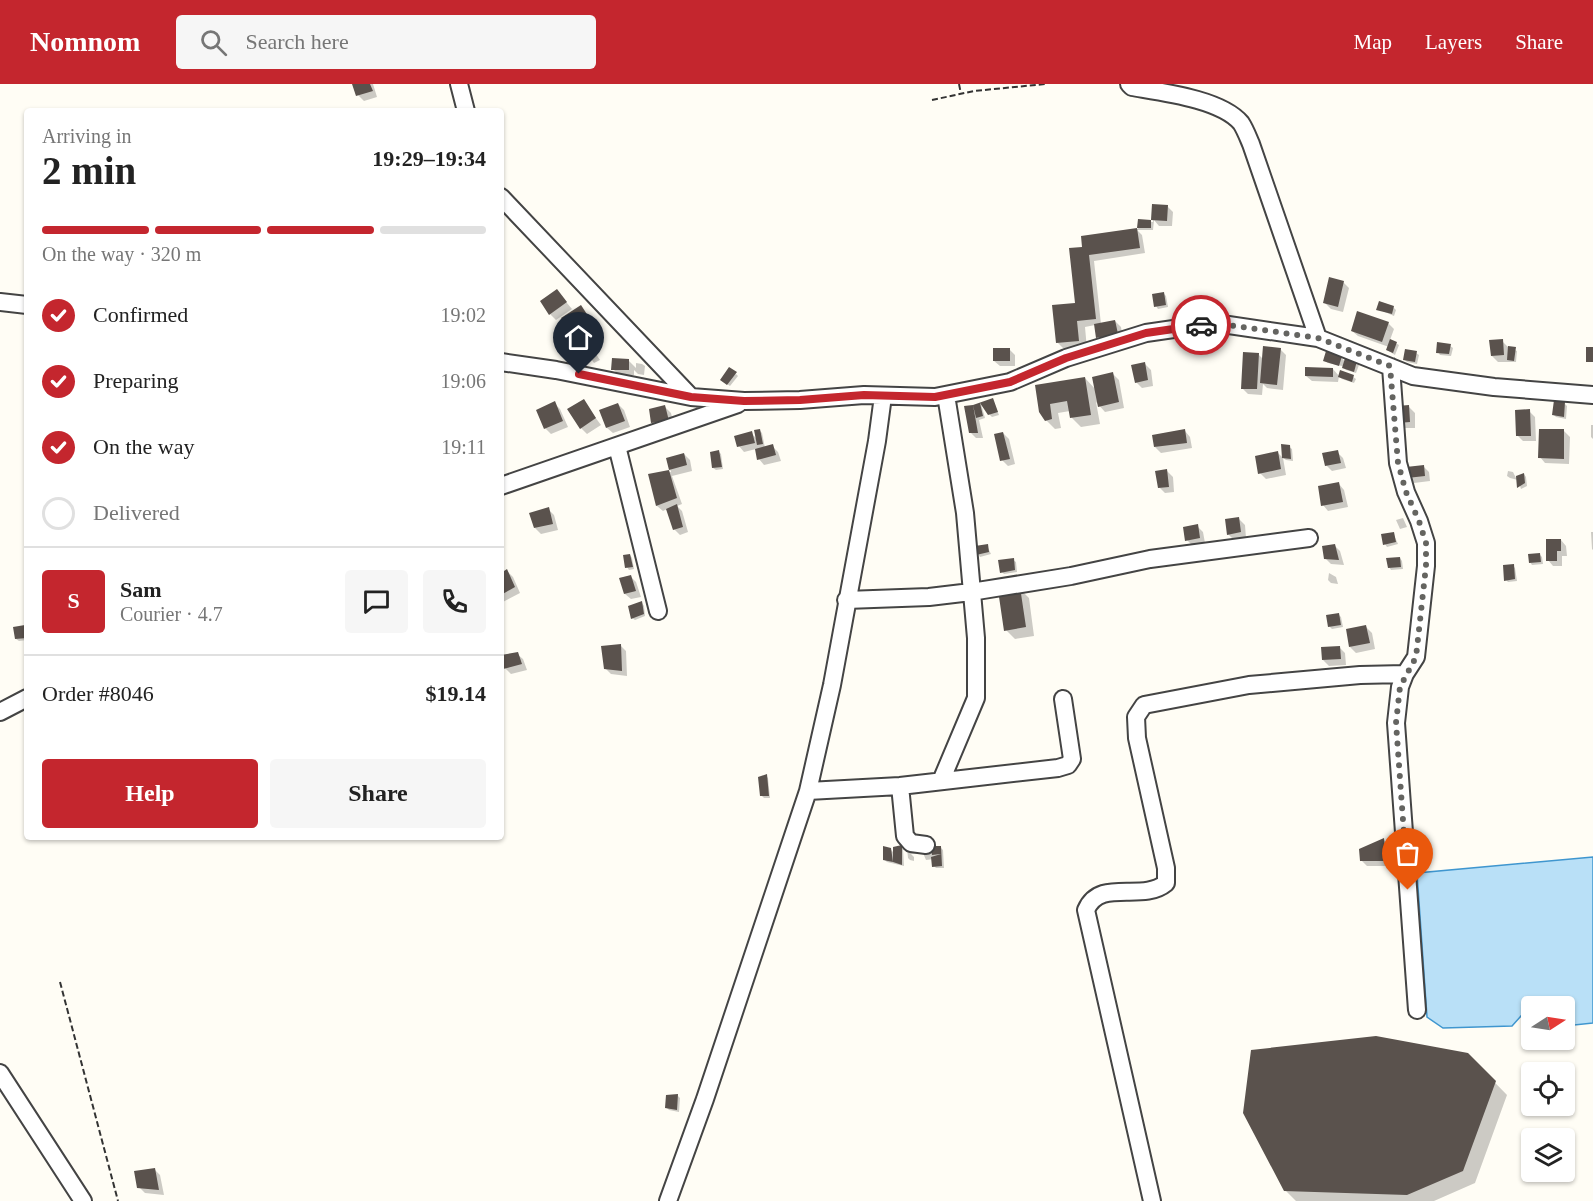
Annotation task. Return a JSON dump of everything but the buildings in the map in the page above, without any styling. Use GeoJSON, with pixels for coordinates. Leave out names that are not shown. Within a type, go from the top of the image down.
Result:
{"type":"FeatureCollection","features":[{"type":"Feature","properties":{"kind":"street"},"geometry":{"type":"LineString","coordinates":[[459,84],[465,108]]}},
{"type":"Feature","properties":{"kind":"street"},"geometry":{"type":"LineString","coordinates":[[1129,84],[1132,87],[1194,99],[1223,110],[1240,123],[1251,144],[1318,338]]}},
{"type":"Feature","properties":{"kind":"street"},"geometry":{"type":"LineString","coordinates":[[504,199],[691,397]]}},
{"type":"Feature","properties":{"kind":"street"},"geometry":{"type":"LineString","coordinates":[[0,302],[24,305]]}},
{"type":"Feature","properties":{"kind":"street"},"geometry":{"type":"LineString","coordinates":[[504,362],[556,370],[691,397],[744,401],[883,396],[935,397],[1010,382],[1066,358],[1146,333],[1215,323],[1318,338],[1413,376],[1494,387],[1593,395]]}},
{"type":"Feature","properties":{"kind":"street"},"geometry":{"type":"LineString","coordinates":[[1390,366],[1398,463],[1406,492],[1426,543],[1426,566],[1416,657],[1400,687],[1396,723],[1417,1010]]}},
{"type":"Feature","properties":{"kind":"street"},"geometry":{"type":"LineString","coordinates":[[941,782],[976,698],[976,638],[965,513],[946,395]]}},
{"type":"Feature","properties":{"kind":"street"},"geometry":{"type":"LineString","coordinates":[[668,1201],[705,1099],[808,791],[832,685],[877,441],[883,396]]}},
{"type":"Feature","properties":{"kind":"street"},"geometry":{"type":"LineString","coordinates":[[504,485],[744,401]]}},
{"type":"Feature","properties":{"kind":"street"},"geometry":{"type":"LineString","coordinates":[[617,446],[658,611]]}},
{"type":"Feature","properties":{"kind":"street"},"geometry":{"type":"LineString","coordinates":[[846,600],[928,597],[971,592],[1071,576],[1150,559],[1309,538]]}},
{"type":"Feature","properties":{"kind":"street"},"geometry":{"type":"LineString","coordinates":[[1152,1201],[1086,910],[1091,899],[1101,893],[1157,891],[1166,883],[1166,868],[1137,738],[1136,717],[1144,705],[1249,685],[1360,675],[1405,674]]}},
{"type":"Feature","properties":{"kind":"street"},"geometry":{"type":"LineString","coordinates":[[808,791],[941,782],[1068,765],[1072,759],[1063,699]]}},
{"type":"Feature","properties":{"kind":"street"},"geometry":{"type":"LineString","coordinates":[[0,712],[24,700]]}},
{"type":"Feature","properties":{"kind":"street"},"geometry":{"type":"LineString","coordinates":[[900,786],[905,836],[912,843],[926,845]]}},
{"type":"Feature","properties":{"kind":"street"},"geometry":{"type":"LineString","coordinates":[[0,1073],[83,1201]]}},
{"type":"Feature","properties":{"kind":"path"},"geometry":{"type":"LineString","coordinates":[[959,84],[961,94]]}},
{"type":"Feature","properties":{"kind":"path"},"geometry":{"type":"LineString","coordinates":[[996,84],[997,89]]}},
{"type":"Feature","properties":{"kind":"path"},"geometry":{"type":"LineString","coordinates":[[932,100],[961,94],[1046,84]]}},
{"type":"Feature","properties":{"kind":"path"},"geometry":{"type":"LineString","coordinates":[[60,982],[118,1201]]}},
{"type":"Feature","properties":{"kind":"water"},"geometry":{"type":"Polygon","coordinates":[[[1593,857],[1593,1023],[1575,1025],[1575,996],[1521,996],[1521,1016],[1512,1026],[1443,1028],[1427,1017],[1417,873],[1593,857]]]}},
{"type":"Feature","properties":{"kind":"way so far"},"geometry":{"type":"LineString","coordinates":[[1201,325],[1215,323],[1318,338],[1390,366],[1398,463],[1406,492],[1426,543],[1426,566],[1416,657],[1400,687],[1396,723],[1408,890]]}},
{"type":"Feature","properties":{"kind":"route"},"geometry":{"type":"LineString","coordinates":[[579,374],[691,397],[744,401],[864,395],[935,397],[1010,382],[1066,358],[1146,333],[1201,325]]}}]}
